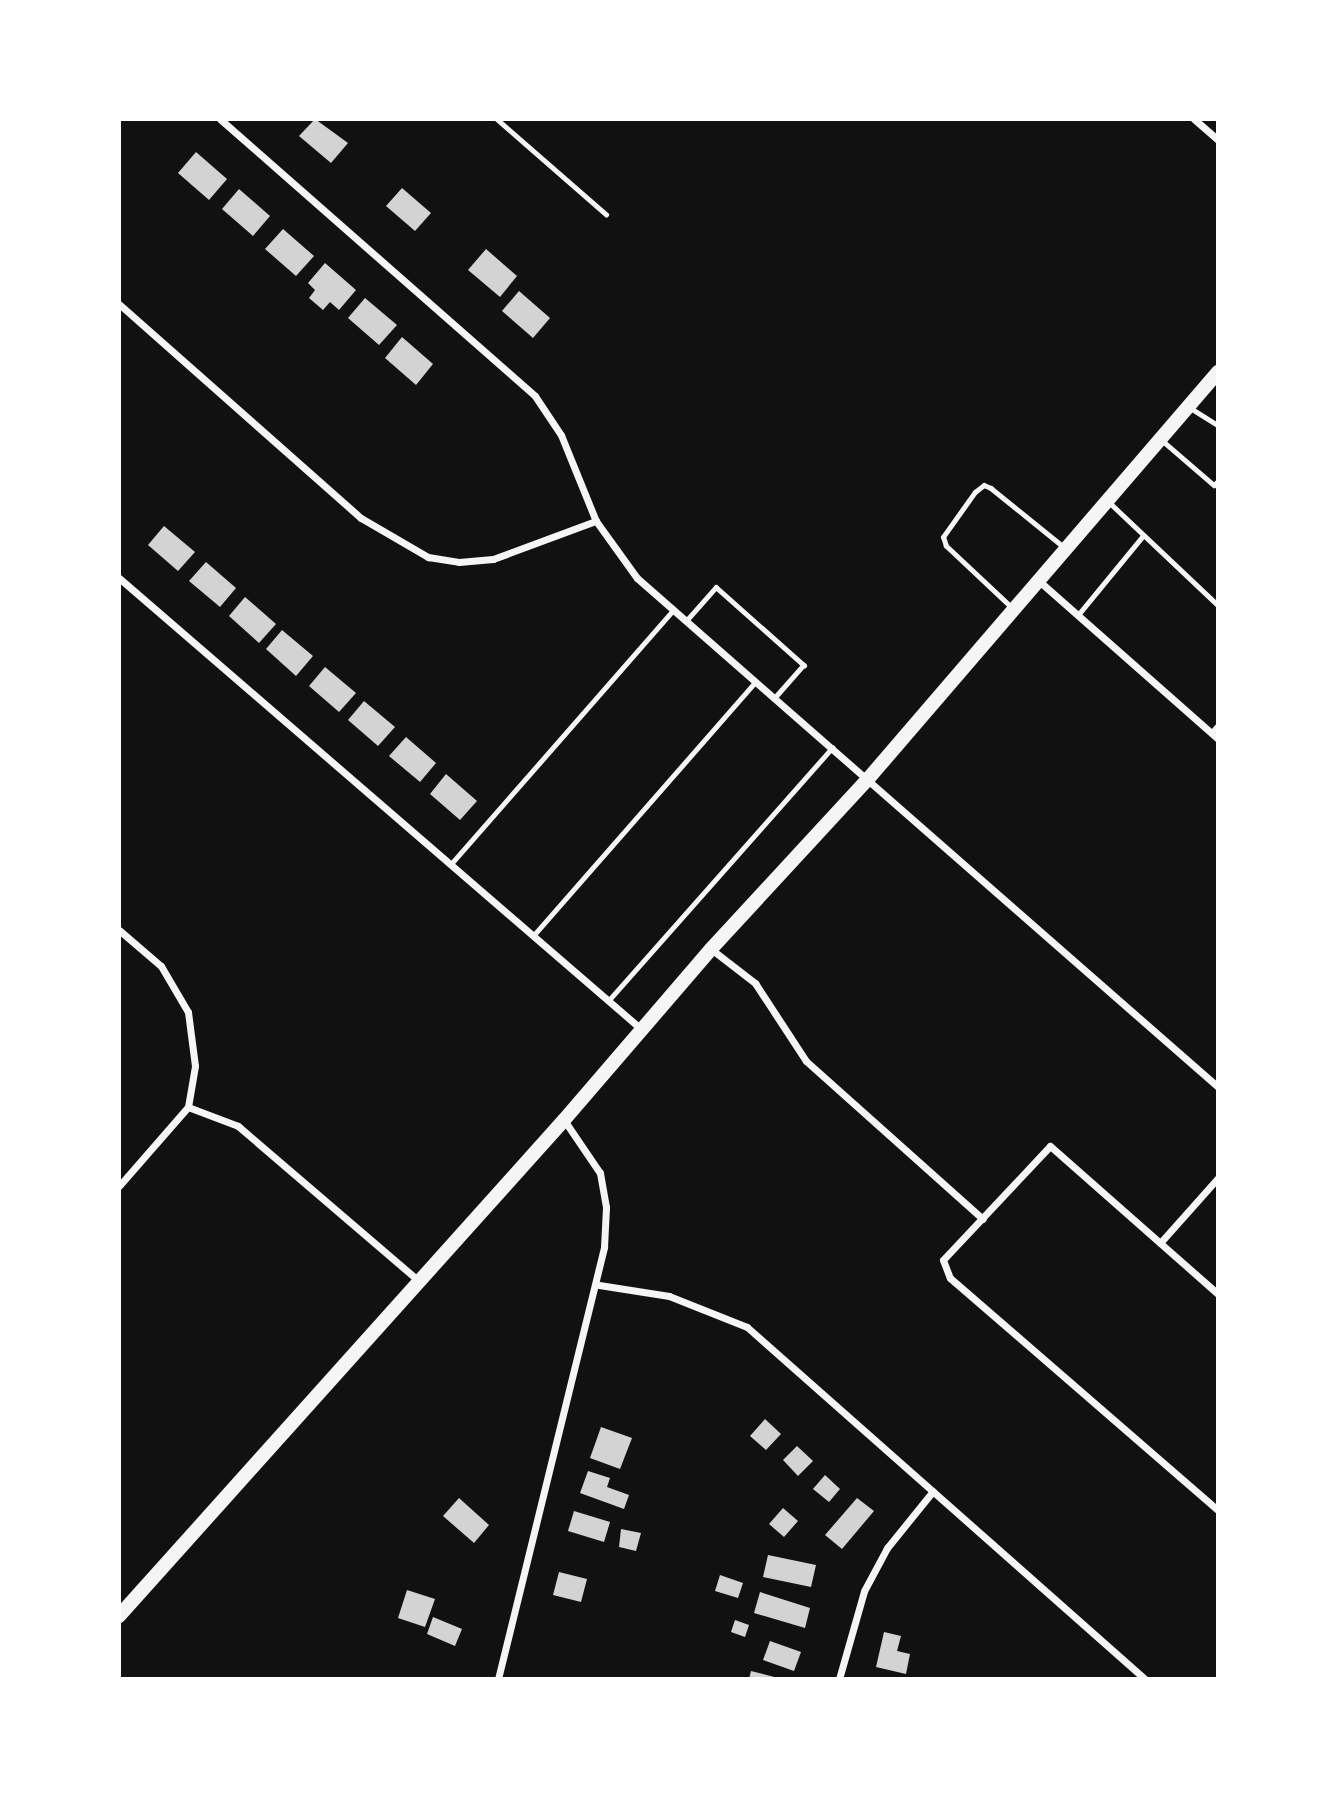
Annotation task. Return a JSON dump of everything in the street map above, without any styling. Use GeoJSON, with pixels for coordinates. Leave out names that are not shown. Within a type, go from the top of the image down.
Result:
{"type":"FeatureCollection","features":[{"type":"Feature","properties":{"kind":"main road"},"geometry":{"type":"LineString","coordinates":[[119,1616],[564,1120],[711,948],[868,779],[1218,372]]}},
{"type":"Feature","properties":{"kind":"street"},"geometry":{"type":"LineString","coordinates":[[220,119],[535,396],[561,435],[596,521],[637,578],[1218,1087]]}},
{"type":"Feature","properties":{"kind":"street"},"geometry":{"type":"LineString","coordinates":[[1199,121],[1218,140]]}},
{"type":"Feature","properties":{"kind":"street"},"geometry":{"type":"LineString","coordinates":[[119,304],[361,518],[428,557],[459,562],[493,559],[596,521]]}},
{"type":"Feature","properties":{"kind":"street"},"geometry":{"type":"LineString","coordinates":[[119,578],[640,1028]]}},
{"type":"Feature","properties":{"kind":"street"},"geometry":{"type":"LineString","coordinates":[[1039,580],[1218,739]]}},
{"type":"Feature","properties":{"kind":"street"},"geometry":{"type":"LineString","coordinates":[[119,930],[161,966],[188,1012],[195,1066],[188,1107],[119,1186]]}},
{"type":"Feature","properties":{"kind":"street"},"geometry":{"type":"LineString","coordinates":[[711,948],[754,983],[806,1061],[982,1219]]}},
{"type":"Feature","properties":{"kind":"street"},"geometry":{"type":"LineString","coordinates":[[188,1107],[237,1126],[419,1281]]}},
{"type":"Feature","properties":{"kind":"street"},"geometry":{"type":"LineString","coordinates":[[498,1679],[598,1285],[606,1207],[600,1173],[564,1120]]}},
{"type":"Feature","properties":{"kind":"street"},"geometry":{"type":"LineString","coordinates":[[1218,1294],[1050,1146],[1038,1154],[943,1260],[950,1278],[1218,1510]]}},
{"type":"Feature","properties":{"kind":"street"},"geometry":{"type":"LineString","coordinates":[[1160,1243],[1218,1178]]}},
{"type":"Feature","properties":{"kind":"street"},"geometry":{"type":"LineString","coordinates":[[598,1285],[668,1296],[747,1327],[1145,1679]]}},
{"type":"Feature","properties":{"kind":"street"},"geometry":{"type":"LineString","coordinates":[[839,1679],[864,1591],[887,1548],[933,1491]]}},
{"type":"Feature","properties":{"kind":"lane"},"geometry":{"type":"LineString","coordinates":[[497,119],[606,214]]}},
{"type":"Feature","properties":{"kind":"lane"},"geometry":{"type":"LineString","coordinates":[[1188,407],[1218,425]]}},
{"type":"Feature","properties":{"kind":"lane"},"geometry":{"type":"LineString","coordinates":[[1160,439],[1214,485],[1218,481]]}},
{"type":"Feature","properties":{"kind":"lane"},"geometry":{"type":"LineString","coordinates":[[1014,609],[946,546],[943,537],[975,492],[984,485],[991,488],[1066,549]]}},
{"type":"Feature","properties":{"kind":"lane"},"geometry":{"type":"LineString","coordinates":[[1108,500],[1218,605]]}},
{"type":"Feature","properties":{"kind":"lane"},"geometry":{"type":"LineString","coordinates":[[1078,615],[1143,536]]}},
{"type":"Feature","properties":{"kind":"lane"},"geometry":{"type":"LineString","coordinates":[[686,621],[716,587],[804,665],[775,698]]}},
{"type":"Feature","properties":{"kind":"lane"},"geometry":{"type":"LineString","coordinates":[[451,864],[673,610]]}},
{"type":"Feature","properties":{"kind":"lane"},"geometry":{"type":"LineString","coordinates":[[533,936],[756,681]]}},
{"type":"Feature","properties":{"kind":"lane"},"geometry":{"type":"LineString","coordinates":[[1211,733],[1218,725]]}},
{"type":"Feature","properties":{"kind":"lane"},"geometry":{"type":"LineString","coordinates":[[608,1000],[832,748]]}},
{"type":"Feature","properties":{"kind":"building"},"geometry":{"type":"Polygon","coordinates":[[[315,119],[348,143],[331,163],[299,136],[315,119]]]}},
{"type":"Feature","properties":{"kind":"building"},"geometry":{"type":"Polygon","coordinates":[[[196,152],[227,179],[209,200],[178,173],[196,152]]]}},
{"type":"Feature","properties":{"kind":"building"},"geometry":{"type":"Polygon","coordinates":[[[402,188],[431,213],[415,231],[386,206],[402,188]]]}},
{"type":"Feature","properties":{"kind":"building"},"geometry":{"type":"Polygon","coordinates":[[[239,189],[270,216],[253,236],[222,209],[239,189]]]}},
{"type":"Feature","properties":{"kind":"building"},"geometry":{"type":"Polygon","coordinates":[[[283,229],[314,256],[296,276],[265,249],[283,229]]]}},
{"type":"Feature","properties":{"kind":"building"},"geometry":{"type":"Polygon","coordinates":[[[486,249],[517,276],[500,297],[468,270],[486,249]]]}},
{"type":"Feature","properties":{"kind":"building"},"geometry":{"type":"Polygon","coordinates":[[[325,263],[356,290],[339,310],[330,302],[323,310],[309,298],[315,290],[308,283],[325,263]]]}},
{"type":"Feature","properties":{"kind":"building"},"geometry":{"type":"Polygon","coordinates":[[[519,291],[550,318],[533,338],[502,311],[519,291]]]}},
{"type":"Feature","properties":{"kind":"building"},"geometry":{"type":"Polygon","coordinates":[[[365,298],[397,325],[379,345],[348,318],[365,298]]]}},
{"type":"Feature","properties":{"kind":"building"},"geometry":{"type":"Polygon","coordinates":[[[402,337],[433,364],[416,385],[385,358],[402,337]]]}},
{"type":"Feature","properties":{"kind":"building"},"geometry":{"type":"Polygon","coordinates":[[[164,526],[195,552],[178,571],[148,545],[164,526]]]}},
{"type":"Feature","properties":{"kind":"building"},"geometry":{"type":"Polygon","coordinates":[[[206,562],[236,588],[220,607],[189,581],[206,562]]]}},
{"type":"Feature","properties":{"kind":"building"},"geometry":{"type":"Polygon","coordinates":[[[245,597],[276,624],[259,643],[229,616],[245,597]]]}},
{"type":"Feature","properties":{"kind":"building"},"geometry":{"type":"Polygon","coordinates":[[[282,630],[313,656],[296,676],[266,649],[282,630]]]}},
{"type":"Feature","properties":{"kind":"building"},"geometry":{"type":"Polygon","coordinates":[[[325,667],[356,693],[339,712],[309,686],[325,667]]]}},
{"type":"Feature","properties":{"kind":"building"},"geometry":{"type":"Polygon","coordinates":[[[364,701],[395,727],[378,746],[348,720],[364,701]]]}},
{"type":"Feature","properties":{"kind":"building"},"geometry":{"type":"Polygon","coordinates":[[[406,737],[436,763],[420,782],[389,756],[406,737]]]}},
{"type":"Feature","properties":{"kind":"building"},"geometry":{"type":"Polygon","coordinates":[[[446,774],[477,801],[460,820],[430,794],[446,774]]]}},
{"type":"Feature","properties":{"kind":"building"},"geometry":{"type":"Polygon","coordinates":[[[765,1419],[781,1434],[766,1450],[750,1436],[765,1419]]]}},
{"type":"Feature","properties":{"kind":"building"},"geometry":{"type":"Polygon","coordinates":[[[601,1427],[632,1438],[620,1469],[590,1458],[601,1427]]]}},
{"type":"Feature","properties":{"kind":"building"},"geometry":{"type":"Polygon","coordinates":[[[797,1446],[813,1461],[798,1476],[783,1460],[797,1446]]]}},
{"type":"Feature","properties":{"kind":"building"},"geometry":{"type":"Polygon","coordinates":[[[588,1471],[610,1478],[607,1487],[629,1495],[624,1509],[580,1493],[588,1471]]]}},
{"type":"Feature","properties":{"kind":"building"},"geometry":{"type":"Polygon","coordinates":[[[825,1475],[840,1489],[829,1502],[813,1489],[825,1475]]]}},
{"type":"Feature","properties":{"kind":"building"},"geometry":{"type":"Polygon","coordinates":[[[459,1498],[489,1525],[474,1543],[443,1516],[459,1498]]]}},
{"type":"Feature","properties":{"kind":"building"},"geometry":{"type":"Polygon","coordinates":[[[857,1498],[874,1511],[842,1549],[825,1535],[857,1498]]]}},
{"type":"Feature","properties":{"kind":"building"},"geometry":{"type":"Polygon","coordinates":[[[783,1508],[798,1521],[784,1537],[769,1524],[783,1508]]]}},
{"type":"Feature","properties":{"kind":"building"},"geometry":{"type":"Polygon","coordinates":[[[574,1511],[610,1522],[604,1542],[568,1531],[574,1511]]]}},
{"type":"Feature","properties":{"kind":"building"},"geometry":{"type":"Polygon","coordinates":[[[621,1529],[641,1533],[636,1551],[619,1547],[621,1529]]]}},
{"type":"Feature","properties":{"kind":"building"},"geometry":{"type":"Polygon","coordinates":[[[768,1555],[816,1565],[811,1587],[763,1577],[768,1555]]]}},
{"type":"Feature","properties":{"kind":"building"},"geometry":{"type":"Polygon","coordinates":[[[559,1572],[587,1579],[581,1602],[553,1595],[559,1572]]]}},
{"type":"Feature","properties":{"kind":"building"},"geometry":{"type":"Polygon","coordinates":[[[720,1575],[743,1583],[738,1598],[715,1591],[720,1575]]]}},
{"type":"Feature","properties":{"kind":"building"},"geometry":{"type":"Polygon","coordinates":[[[407,1590],[435,1599],[425,1627],[398,1618],[407,1590]]]}},
{"type":"Feature","properties":{"kind":"building"},"geometry":{"type":"Polygon","coordinates":[[[760,1592],[810,1608],[805,1628],[754,1613],[760,1592]]]}},
{"type":"Feature","properties":{"kind":"building"},"geometry":{"type":"Polygon","coordinates":[[[433,1617],[462,1629],[455,1646],[427,1634],[433,1617]]]}},
{"type":"Feature","properties":{"kind":"building"},"geometry":{"type":"Polygon","coordinates":[[[735,1620],[749,1625],[745,1637],[731,1632],[735,1620]]]}},
{"type":"Feature","properties":{"kind":"building"},"geometry":{"type":"Polygon","coordinates":[[[884,1632],[901,1636],[897,1651],[910,1654],[906,1674],[876,1667],[884,1632]]]}},
{"type":"Feature","properties":{"kind":"building"},"geometry":{"type":"Polygon","coordinates":[[[770,1641],[801,1652],[794,1671],[763,1660],[770,1641]]]}},
{"type":"Feature","properties":{"kind":"building"},"geometry":{"type":"Polygon","coordinates":[[[751,1671],[778,1678],[778,1679],[749,1679],[751,1671]]]}}]}
